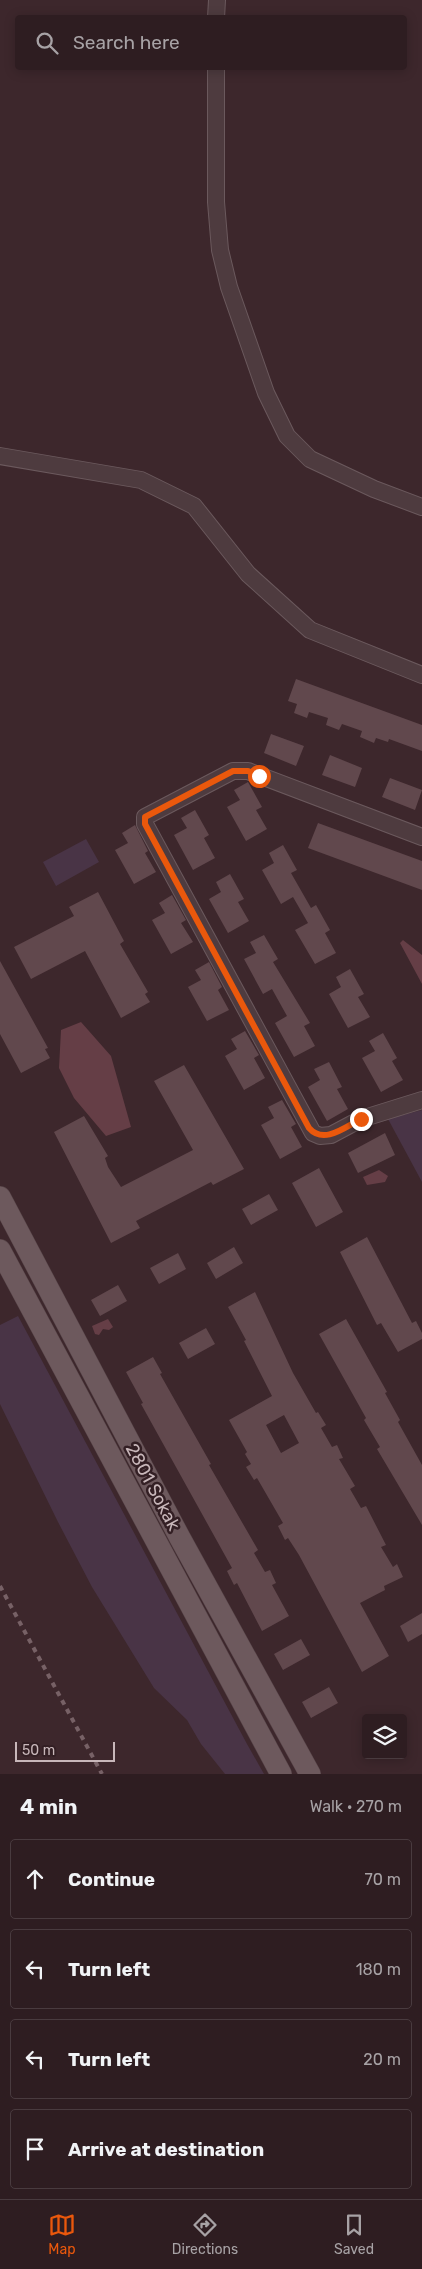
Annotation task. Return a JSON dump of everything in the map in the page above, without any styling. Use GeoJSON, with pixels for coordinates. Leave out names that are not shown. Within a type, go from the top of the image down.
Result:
{"type":"FeatureCollection","features":[{"type":"Feature","properties":{"kind":"main road","name":"2801 Sokak"},"geometry":{"type":"LineString","coordinates":[[0,1197],[180,1538],[310,1774]]}},
{"type":"Feature","properties":{"kind":"main road","name":"2801 Sokak"},"geometry":{"type":"LineString","coordinates":[[0,1250],[281,1774]]}},
{"type":"Feature","properties":{"kind":"street"},"geometry":{"type":"LineString","coordinates":[[216,15],[217,0]]}},
{"type":"Feature","properties":{"kind":"street"},"geometry":{"type":"LineString","coordinates":[[216,70],[216,202],[220,250],[229,287],[266,394],[286,436],[310,459],[374,489],[422,507]]}},
{"type":"Feature","properties":{"kind":"street"},"geometry":{"type":"LineString","coordinates":[[0,456],[141,480],[194,506],[248,574],[310,630],[422,675]]}},
{"type":"Feature","properties":{"kind":"street"},"geometry":{"type":"LineString","coordinates":[[422,837],[248,771],[233,771],[145,817],[145,824],[313,1133],[320,1136],[331,1135],[361,1119],[422,1100]]}},
{"type":"Feature","properties":{"kind":"shaded area"},"geometry":{"type":"Polygon","coordinates":[[[86,839],[99,862],[56,886],[43,862],[86,839]]]}},
{"type":"Feature","properties":{"kind":"shaded area"},"geometry":{"type":"Polygon","coordinates":[[[403,940],[422,955],[422,984],[400,943],[403,940]]]}},
{"type":"Feature","properties":{"kind":"shaded area"},"geometry":{"type":"Polygon","coordinates":[[[81,1022],[111,1056],[131,1127],[106,1136],[74,1098],[59,1068],[61,1030],[81,1022]]]}},
{"type":"Feature","properties":{"kind":"shaded area"},"geometry":{"type":"Polygon","coordinates":[[[422,1110],[422,1182],[388,1119],[422,1110]]]}},
{"type":"Feature","properties":{"kind":"shaded area"},"geometry":{"type":"Polygon","coordinates":[[[379,1170],[388,1176],[385,1182],[367,1185],[363,1177],[379,1170]]]}},
{"type":"Feature","properties":{"kind":"shaded area"},"geometry":{"type":"Polygon","coordinates":[[[18,1316],[264,1774],[225,1774],[201,1744],[187,1720],[154,1688],[92,1587],[0,1404],[0,1325],[18,1316]]]}},
{"type":"Feature","properties":{"kind":"shaded area"},"geometry":{"type":"Polygon","coordinates":[[[108,1319],[113,1327],[109,1330],[103,1329],[99,1335],[95,1334],[92,1326],[108,1319]]]}},
{"type":"Feature","properties":{"kind":"building"},"geometry":{"type":"Polygon","coordinates":[[[296,679],[422,725],[422,751],[389,739],[388,742],[376,738],[374,743],[360,737],[362,731],[342,724],[339,730],[326,725],[328,718],[309,712],[307,718],[294,713],[297,704],[288,701],[296,679]]]}},
{"type":"Feature","properties":{"kind":"building"},"geometry":{"type":"Polygon","coordinates":[[[271,734],[304,746],[296,766],[264,753],[271,734]]]}},
{"type":"Feature","properties":{"kind":"building"},"geometry":{"type":"Polygon","coordinates":[[[330,755],[362,768],[355,787],[322,775],[330,755]]]}},
{"type":"Feature","properties":{"kind":"building"},"geometry":{"type":"Polygon","coordinates":[[[390,778],[422,790],[415,810],[382,797],[390,778]]]}},
{"type":"Feature","properties":{"kind":"building"},"geometry":{"type":"Polygon","coordinates":[[[248,782],[262,807],[256,810],[267,829],[246,841],[227,807],[240,800],[234,790],[248,782]]]}},
{"type":"Feature","properties":{"kind":"building"},"geometry":{"type":"Polygon","coordinates":[[[195,810],[209,835],[204,838],[215,858],[193,870],[174,835],[187,828],[181,818],[195,810]]]}},
{"type":"Feature","properties":{"kind":"building"},"geometry":{"type":"Polygon","coordinates":[[[318,823],[422,861],[422,890],[308,848],[318,823]]]}},
{"type":"Feature","properties":{"kind":"building"},"geometry":{"type":"Polygon","coordinates":[[[135,825],[148,851],[145,853],[156,872],[134,884],[115,850],[128,843],[122,833],[135,825]]]}},
{"type":"Feature","properties":{"kind":"building"},"geometry":{"type":"Polygon","coordinates":[[[283,845],[297,870],[291,873],[311,908],[316,905],[330,930],[325,933],[336,953],[315,964],[295,930],[308,923],[293,897],[281,904],[262,870],[274,863],[269,853],[283,845]]]}},
{"type":"Feature","properties":{"kind":"building"},"geometry":{"type":"Polygon","coordinates":[[[230,874],[244,899],[238,902],[249,921],[228,933],[209,899],[221,892],[216,882],[230,874]]]}},
{"type":"Feature","properties":{"kind":"building"},"geometry":{"type":"Polygon","coordinates":[[[98,892],[124,941],[120,944],[148,992],[145,994],[150,1002],[121,1018],[85,951],[31,979],[14,947],[74,916],[69,907],[98,892]]]}},
{"type":"Feature","properties":{"kind":"building"},"geometry":{"type":"Polygon","coordinates":[[[172,895],[186,920],[181,923],[193,942],[171,954],[152,920],[165,913],[159,903],[172,895]]]}},
{"type":"Feature","properties":{"kind":"building"},"geometry":{"type":"Polygon","coordinates":[[[264,935],[278,959],[273,962],[310,1023],[304,1026],[315,1046],[294,1057],[275,1023],[287,1016],[272,989],[263,994],[244,959],[256,953],[250,942],[264,935]]]}},
{"type":"Feature","properties":{"kind":"building"},"geometry":{"type":"Polygon","coordinates":[[[0,961],[48,1048],[45,1049],[50,1058],[21,1073],[0,1034],[0,961]]]}},
{"type":"Feature","properties":{"kind":"building"},"geometry":{"type":"Polygon","coordinates":[[[209,962],[222,987],[218,990],[229,1010],[207,1021],[188,987],[201,980],[195,970],[209,962]]]}},
{"type":"Feature","properties":{"kind":"building"},"geometry":{"type":"Polygon","coordinates":[[[350,969],[364,994],[358,997],[370,1017],[348,1028],[329,994],[341,987],[336,977],[350,969]]]}},
{"type":"Feature","properties":{"kind":"building"},"geometry":{"type":"Polygon","coordinates":[[[245,1031],[259,1055],[254,1058],[265,1078],[244,1090],[225,1056],[237,1049],[231,1039],[245,1031]]]}},
{"type":"Feature","properties":{"kind":"building"},"geometry":{"type":"Polygon","coordinates":[[[383,1033],[397,1058],[392,1061],[403,1080],[381,1092],[362,1058],[375,1051],[369,1041],[383,1033]]]}},
{"type":"Feature","properties":{"kind":"building"},"geometry":{"type":"Polygon","coordinates":[[[329,1062],[342,1087],[337,1089],[348,1109],[327,1121],[308,1087],[320,1080],[314,1069],[329,1062]]]}},
{"type":"Feature","properties":{"kind":"building"},"geometry":{"type":"Polygon","coordinates":[[[184,1065],[244,1169],[213,1185],[211,1182],[136,1221],[140,1228],[111,1243],[54,1132],[84,1116],[108,1156],[105,1158],[108,1167],[121,1187],[193,1150],[154,1081],[184,1065]]]}},
{"type":"Feature","properties":{"kind":"building"},"geometry":{"type":"Polygon","coordinates":[[[282,1100],[296,1124],[291,1127],[302,1147],[280,1159],[261,1125],[274,1118],[268,1107],[282,1100]]]}},
{"type":"Feature","properties":{"kind":"building"},"geometry":{"type":"Polygon","coordinates":[[[385,1133],[395,1155],[358,1173],[348,1153],[385,1133]]]}},
{"type":"Feature","properties":{"kind":"building"},"geometry":{"type":"Polygon","coordinates":[[[319,1168],[343,1212],[316,1227],[292,1183],[319,1168]]]}},
{"type":"Feature","properties":{"kind":"building"},"geometry":{"type":"Polygon","coordinates":[[[269,1194],[278,1210],[251,1225],[242,1209],[269,1194]]]}},
{"type":"Feature","properties":{"kind":"building"},"geometry":{"type":"Polygon","coordinates":[[[367,1237],[412,1323],[416,1321],[422,1333],[422,1339],[398,1352],[381,1323],[377,1325],[340,1252],[367,1237]]]}},
{"type":"Feature","properties":{"kind":"building"},"geometry":{"type":"Polygon","coordinates":[[[234,1247],[243,1263],[216,1279],[207,1263],[234,1247]]]}},
{"type":"Feature","properties":{"kind":"building"},"geometry":{"type":"Polygon","coordinates":[[[178,1253],[186,1269],[159,1284],[150,1268],[178,1253]]]}},
{"type":"Feature","properties":{"kind":"building"},"geometry":{"type":"Polygon","coordinates":[[[118,1285],[127,1301],[100,1316],[91,1300],[118,1285]]]}},
{"type":"Feature","properties":{"kind":"building"},"geometry":{"type":"Polygon","coordinates":[[[255,1292],[293,1373],[316,1413],[318,1412],[326,1425],[321,1428],[332,1447],[337,1445],[343,1458],[339,1459],[355,1486],[350,1489],[361,1508],[366,1506],[386,1545],[381,1547],[393,1567],[397,1564],[403,1577],[384,1586],[385,1590],[360,1603],[389,1656],[362,1672],[299,1555],[288,1538],[285,1540],[278,1526],[283,1523],[257,1478],[254,1480],[246,1467],[251,1464],[245,1454],[247,1452],[229,1420],[272,1396],[244,1341],[246,1340],[228,1307],[255,1292]],[[284,1415],[266,1425],[281,1453],[299,1443],[284,1415]]]}},
{"type":"Feature","properties":{"kind":"building"},"geometry":{"type":"Polygon","coordinates":[[[346,1319],[387,1392],[385,1393],[400,1420],[398,1422],[422,1465],[422,1525],[377,1449],[380,1447],[364,1420],[366,1418],[319,1334],[346,1319]]]}},
{"type":"Feature","properties":{"kind":"building"},"geometry":{"type":"Polygon","coordinates":[[[206,1328],[215,1344],[188,1359],[179,1343],[206,1328]]]}},
{"type":"Feature","properties":{"kind":"building"},"geometry":{"type":"Polygon","coordinates":[[[153,1357],[162,1373],[160,1374],[211,1464],[209,1465],[258,1550],[254,1553],[265,1572],[270,1570],[276,1583],[272,1585],[289,1616],[262,1631],[237,1583],[234,1585],[227,1571],[232,1568],[141,1404],[143,1403],[126,1372],[153,1357]]]}},
{"type":"Feature","properties":{"kind":"building"},"geometry":{"type":"Polygon","coordinates":[[[422,1613],[422,1634],[408,1642],[400,1626],[422,1613]]]}},
{"type":"Feature","properties":{"kind":"building"},"geometry":{"type":"Polygon","coordinates":[[[301,1639],[310,1655],[283,1670],[274,1654],[301,1639]]]}},
{"type":"Feature","properties":{"kind":"building"},"geometry":{"type":"Polygon","coordinates":[[[329,1687],[338,1703],[311,1718],[302,1702],[329,1687]]]}},
{"type":"Feature","properties":{"kind":"railway"},"geometry":{"type":"LineString","coordinates":[[0,1586],[102,1774]]}},
{"type":"Feature","properties":{"kind":"route"},"geometry":{"type":"LineString","coordinates":[[259,776],[248,771],[233,771],[145,817],[145,824],[309,1128],[313,1133],[320,1136],[331,1135],[361,1119]]}}]}
